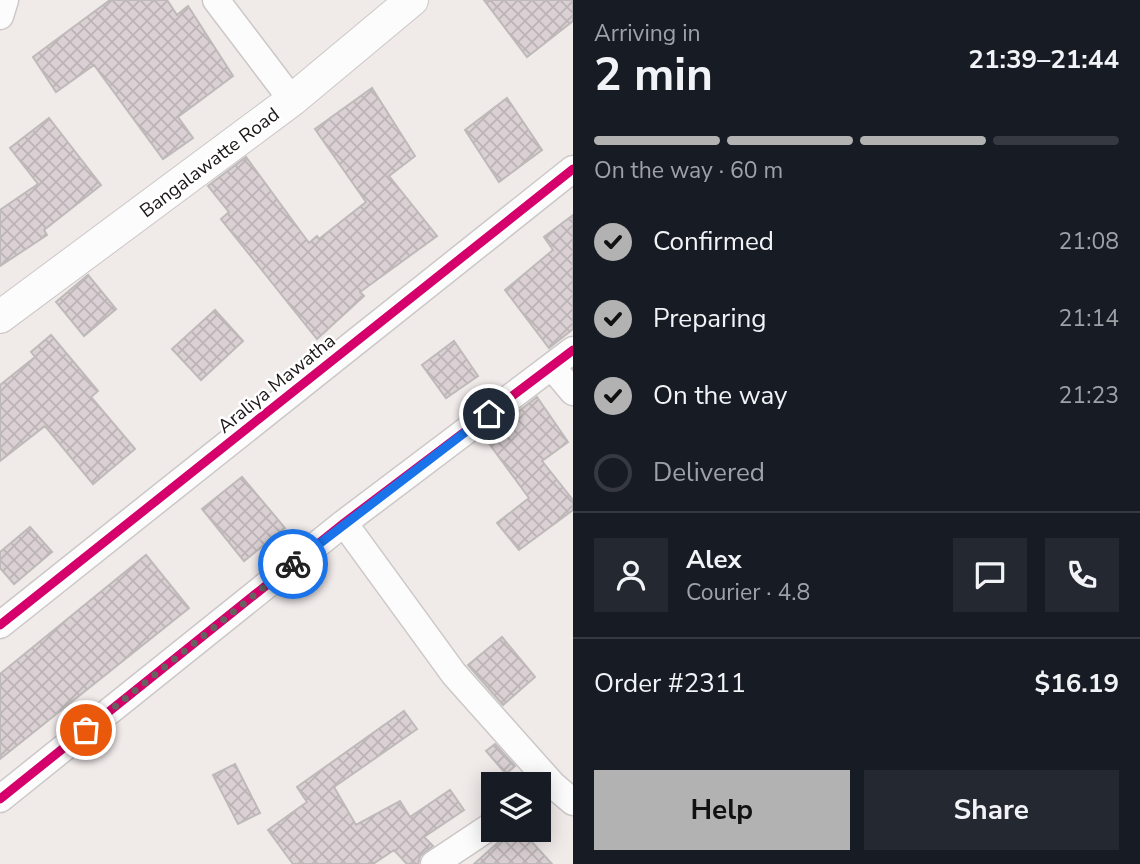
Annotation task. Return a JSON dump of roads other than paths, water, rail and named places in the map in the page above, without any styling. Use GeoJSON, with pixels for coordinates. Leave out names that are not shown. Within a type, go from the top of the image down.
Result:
{"type":"FeatureCollection","features":[{"type":"Feature","properties":{"kind":"street"},"geometry":{"type":"LineString","coordinates":[[0,16],[5,0]]}},
{"type":"Feature","properties":{"kind":"street"},"geometry":{"type":"LineString","coordinates":[[216,0],[292,100]]}},
{"type":"Feature","properties":{"kind":"street","name":"Bangalawatte Road"},"geometry":{"type":"LineString","coordinates":[[0,317],[292,100],[412,0]]}},
{"type":"Feature","properties":{"kind":"street","name":"Araliya Mawatha"},"geometry":{"type":"LineString","coordinates":[[0,625],[573,169]]}},
{"type":"Feature","properties":{"kind":"street"},"geometry":{"type":"LineString","coordinates":[[0,799],[344,523],[573,350]]}},
{"type":"Feature","properties":{"kind":"street"},"geometry":{"type":"LineString","coordinates":[[552,367],[573,392]]}},
{"type":"Feature","properties":{"kind":"street"},"geometry":{"type":"LineString","coordinates":[[344,523],[454,674],[532,772]]}},
{"type":"Feature","properties":{"kind":"street"},"geometry":{"type":"LineString","coordinates":[[551,791],[573,802]]}},
{"type":"Feature","properties":{"kind":"street"},"geometry":{"type":"LineString","coordinates":[[434,864],[481,833]]}}]}
